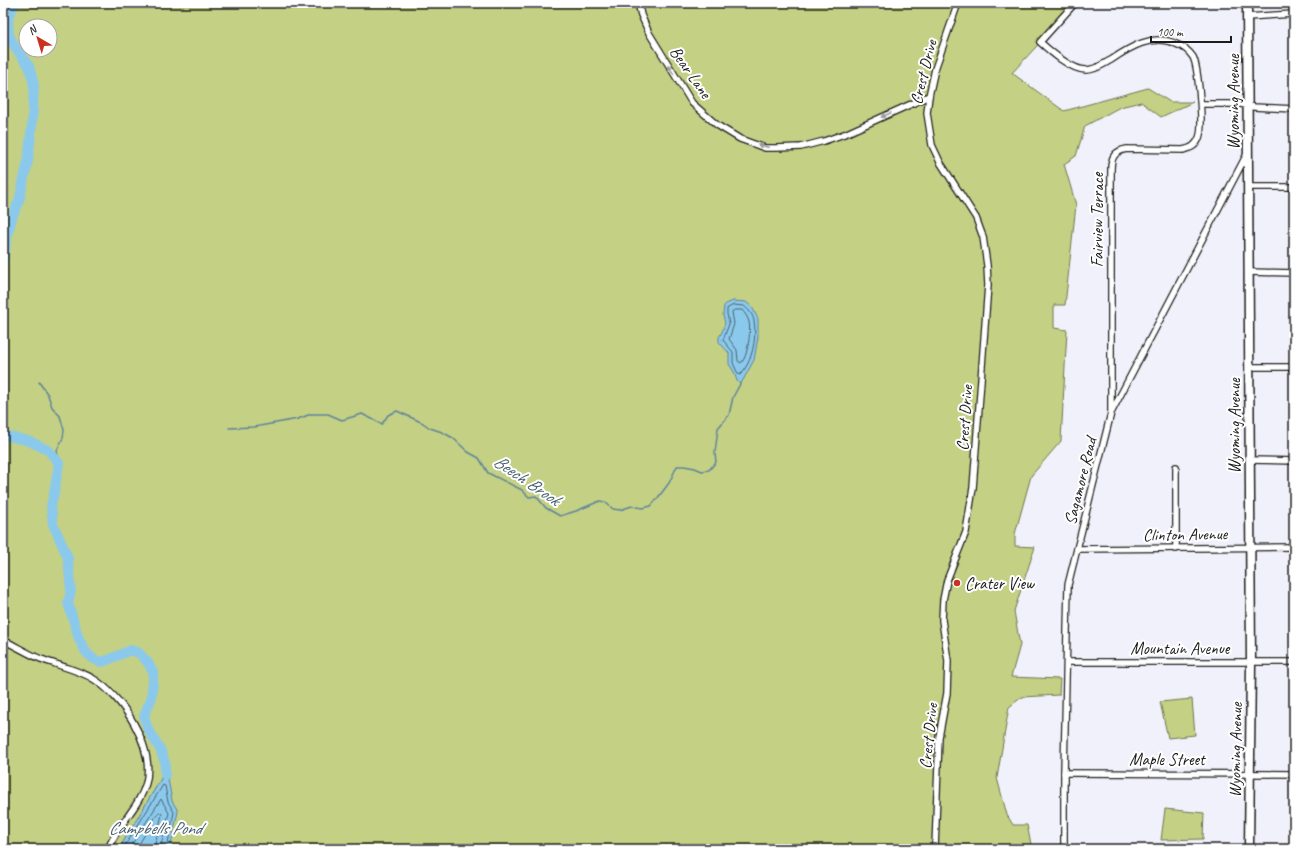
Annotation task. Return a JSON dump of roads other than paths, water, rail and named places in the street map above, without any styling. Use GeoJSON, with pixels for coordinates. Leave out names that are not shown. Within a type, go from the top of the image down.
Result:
{"type":"FeatureCollection","features":[{"type":"Feature","properties":{"kind":"main road","name":"Wyoming Avenue"},"geometry":{"type":"LineString","coordinates":[[1247,3],[1251,663],[1249,849]]}},
{"type":"Feature","properties":{"kind":"street","name":"Bear Lane"},"geometry":{"type":"LineString","coordinates":[[638,3],[641,15],[649,33],[692,103],[716,125],[740,139],[765,148],[801,147],[824,141],[922,100],[928,96]]}},
{"type":"Feature","properties":{"kind":"street","name":"Crest Drive"},"geometry":{"type":"LineString","coordinates":[[935,849],[939,738],[947,693],[948,661],[942,620],[943,600],[947,580],[966,532],[973,488],[987,293],[987,271],[983,237],[976,218],[940,162],[932,144],[927,113],[928,96],[935,69],[958,3]]}},
{"type":"Feature","properties":{"kind":"street"},"geometry":{"type":"LineString","coordinates":[[1075,3],[1040,42],[1075,68],[1085,70],[1093,69],[1140,43],[1159,40],[1176,44],[1184,48],[1194,58],[1201,104],[1241,104],[1294,108]]}},
{"type":"Feature","properties":{"kind":"street"},"geometry":{"type":"LineString","coordinates":[[1247,17],[1294,14]]}},
{"type":"Feature","properties":{"kind":"street","name":"Fairview Terrace"},"geometry":{"type":"LineString","coordinates":[[1112,413],[1110,169],[1112,158],[1119,152],[1127,149],[1183,150],[1191,148],[1195,145],[1199,138],[1201,104]]}},
{"type":"Feature","properties":{"kind":"street","name":"Sagamore Road"},"geometry":{"type":"LineString","coordinates":[[1064,849],[1068,585],[1112,413],[1248,152]]}},
{"type":"Feature","properties":{"kind":"street"},"geometry":{"type":"LineString","coordinates":[[1248,187],[1294,187]]}},
{"type":"Feature","properties":{"kind":"street"},"geometry":{"type":"LineString","coordinates":[[1248,272],[1294,273]]}},
{"type":"Feature","properties":{"kind":"street"},"geometry":{"type":"LineString","coordinates":[[1249,367],[1294,367]]}},
{"type":"Feature","properties":{"kind":"street"},"geometry":{"type":"LineString","coordinates":[[1249,460],[1294,460]]}},
{"type":"Feature","properties":{"kind":"street"},"geometry":{"type":"LineString","coordinates":[[1176,467],[1176,549]]}},
{"type":"Feature","properties":{"kind":"street","name":"Clinton Avenue"},"geometry":{"type":"LineString","coordinates":[[1077,549],[1294,547]]}},
{"type":"Feature","properties":{"kind":"street"},"geometry":{"type":"LineString","coordinates":[[3,640],[38,658],[92,678],[109,690],[129,715],[137,730],[148,767],[146,783],[140,798],[114,835],[108,849]]}},
{"type":"Feature","properties":{"kind":"street","name":"Mountain Avenue"},"geometry":{"type":"LineString","coordinates":[[1067,662],[1294,662]]}},
{"type":"Feature","properties":{"kind":"street","name":"Maple Street"},"geometry":{"type":"LineString","coordinates":[[1064,773],[1294,774]]}},
{"type":"Feature","properties":{"kind":"water"},"geometry":{"type":"Polygon","coordinates":[[[733,301],[746,302],[752,307],[758,319],[758,337],[754,360],[740,384],[729,364],[729,353],[719,342],[719,337],[725,323],[723,315],[724,306],[733,301]]]}},
{"type":"Feature","properties":{"kind":"water","name":"Campbells Pond"},"geometry":{"type":"Polygon","coordinates":[[[165,762],[172,801],[178,811],[171,845],[168,849],[119,849],[161,779],[165,762]]]}},
{"type":"Feature","properties":{"kind":"waterway"},"geometry":{"type":"LineString","coordinates":[[3,260],[8,232],[19,201],[28,161],[34,85],[29,66],[16,49],[9,35],[8,17],[15,3]]}},
{"type":"Feature","properties":{"kind":"waterway"},"geometry":{"type":"LineString","coordinates":[[39,382],[48,395],[52,407],[60,416],[64,430],[63,438],[57,450],[59,463]]}},
{"type":"Feature","properties":{"kind":"waterway","name":"Beech Brook"},"geometry":{"type":"LineString","coordinates":[[229,428],[254,427],[298,419],[311,414],[328,414],[342,420],[362,414],[382,424],[388,415],[397,411],[453,438],[468,452],[479,458],[488,473],[522,490],[529,497],[536,496],[546,508],[560,516],[600,501],[605,502],[613,509],[620,510],[632,506],[643,508],[651,506],[669,483],[677,466],[695,468],[702,471],[709,470],[716,462],[715,453],[718,428],[729,415],[733,397],[740,384]]}},
{"type":"Feature","properties":{"kind":"waterway"},"geometry":{"type":"LineString","coordinates":[[3,435],[29,441],[48,450],[59,463],[51,506],[53,524],[68,558],[71,591],[68,603],[79,639],[86,652],[98,661],[103,662],[131,650],[139,653],[148,663],[153,672],[153,681],[151,700],[144,717],[148,729],[160,749],[165,762],[165,775]]}},
{"type":"Feature","properties":{"kind":"place","name":"Crater View"},"geometry":{"type":"Point","coordinates":[957,583]}}]}
